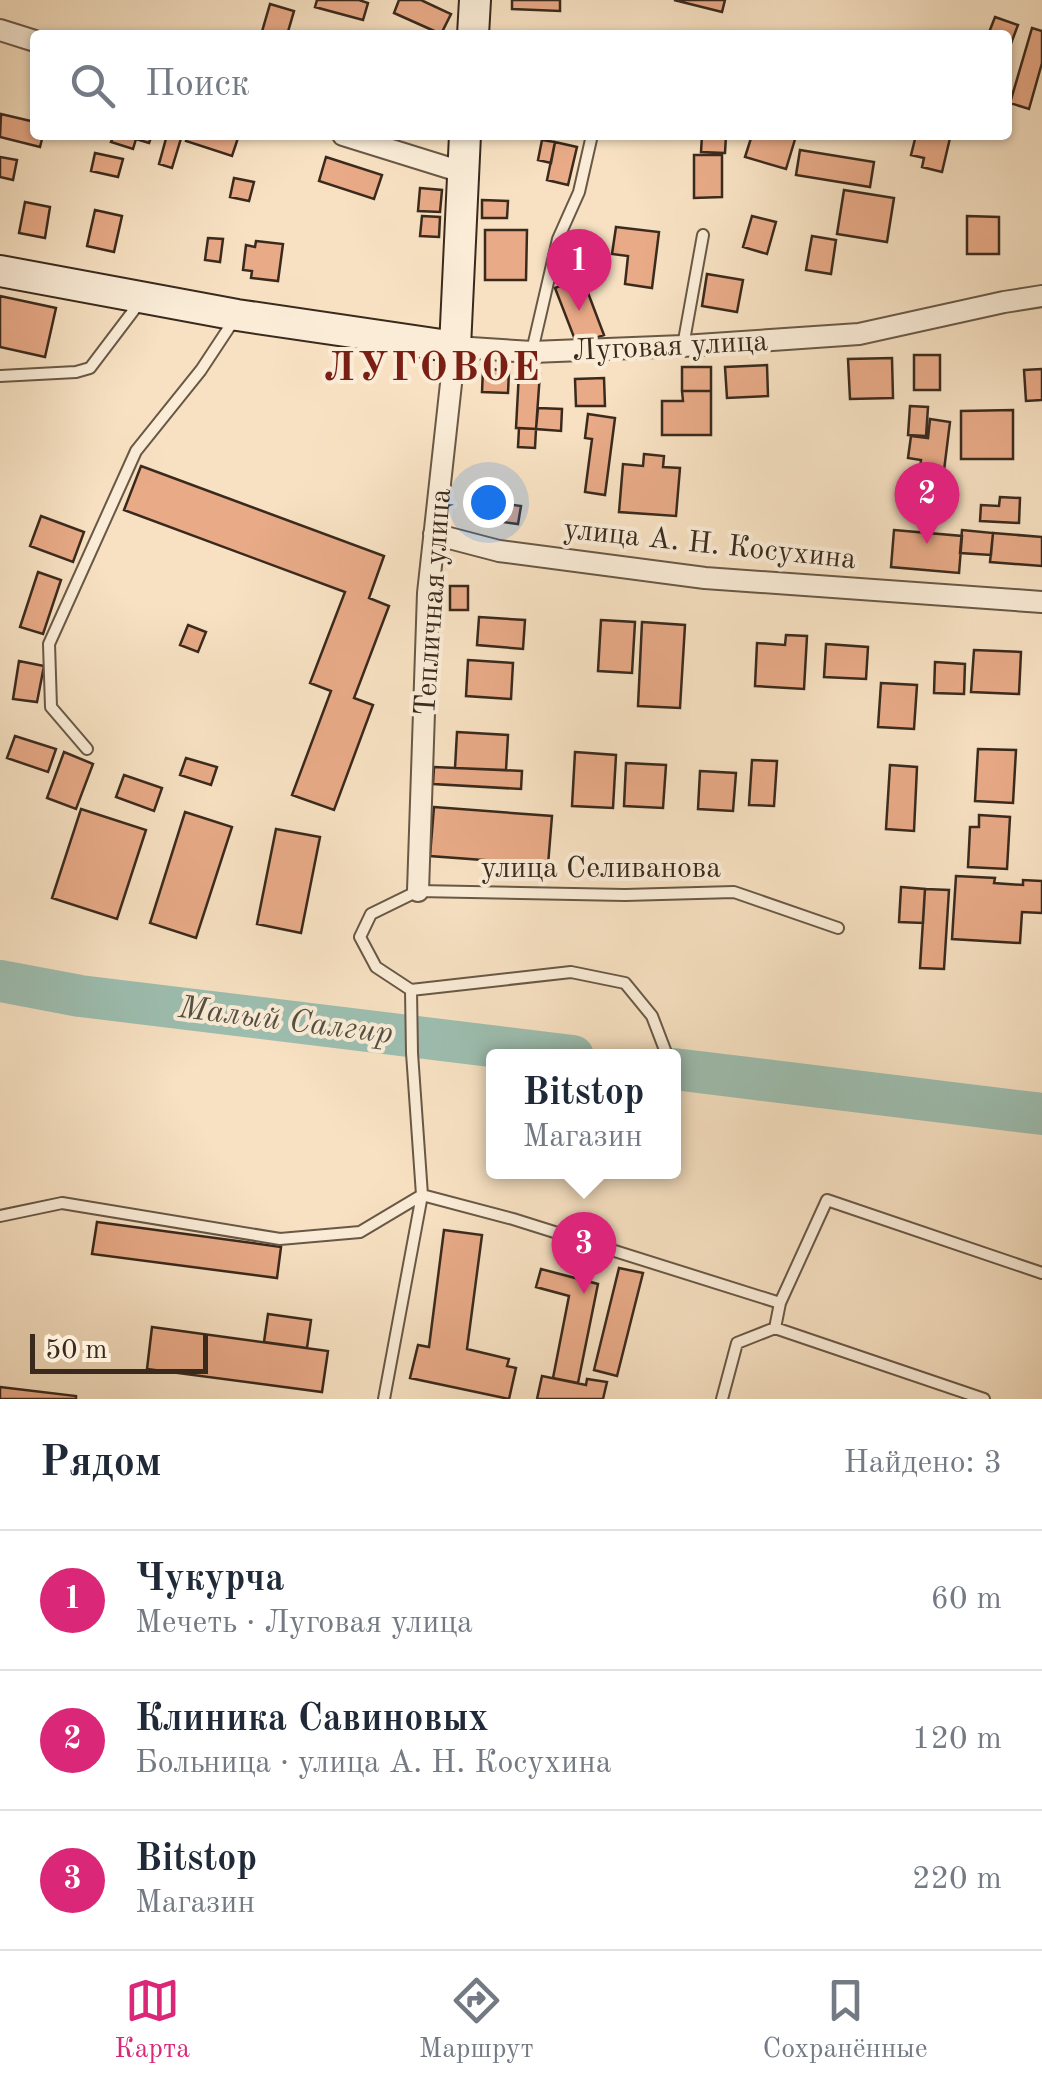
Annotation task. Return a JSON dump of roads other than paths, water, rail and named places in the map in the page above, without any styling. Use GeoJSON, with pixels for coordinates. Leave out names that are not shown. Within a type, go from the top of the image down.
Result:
{"type":"FeatureCollection","features":[{"type":"Feature","properties":{"kind":"main road"},"geometry":{"type":"LineString","coordinates":[[473,30],[476,0]]}},
{"type":"Feature","properties":{"kind":"main road","name":"Тепличная улица"},"geometry":{"type":"LineString","coordinates":[[455,347],[465,140]]}},
{"type":"Feature","properties":{"kind":"main road","name":"Луговая улица"},"geometry":{"type":"LineString","coordinates":[[0,271],[237,314],[455,347]]}},
{"type":"Feature","properties":{"kind":"street"},"geometry":{"type":"LineString","coordinates":[[0,30],[30,39]]}},
{"type":"Feature","properties":{"kind":"street"},"geometry":{"type":"LineString","coordinates":[[359,140],[462,172]]}},
{"type":"Feature","properties":{"kind":"street","name":"Луговая улица"},"geometry":{"type":"LineString","coordinates":[[455,347],[532,352],[858,334],[1042,296]]}},
{"type":"Feature","properties":{"kind":"street","name":"Тепличная улица"},"geometry":{"type":"LineString","coordinates":[[418,891],[428,593],[455,347]]}},
{"type":"Feature","properties":{"kind":"street","name":"улица А. Н. Косухина"},"geometry":{"type":"LineString","coordinates":[[434,534],[499,551],[704,578],[1042,602]]}},
{"type":"Feature","properties":{"kind":"lane"},"geometry":{"type":"LineString","coordinates":[[532,352],[558,239],[578,192],[591,140]]}},
{"type":"Feature","properties":{"kind":"lane"},"geometry":{"type":"LineString","coordinates":[[683,346],[703,235]]}},
{"type":"Feature","properties":{"kind":"lane"},"geometry":{"type":"LineString","coordinates":[[0,376],[90,368],[144,298]]}},
{"type":"Feature","properties":{"kind":"lane"},"geometry":{"type":"LineString","coordinates":[[87,748],[51,707],[49,644],[136,452],[201,370],[237,314]]}},
{"type":"Feature","properties":{"kind":"lane"},"geometry":{"type":"LineString","coordinates":[[418,891],[371,914],[360,937],[376,967],[412,990],[571,972],[625,983],[652,1016],[665,1049]]}},
{"type":"Feature","properties":{"kind":"lane","name":"улица Селиванова"},"geometry":{"type":"LineString","coordinates":[[418,891],[625,896],[734,892],[838,928]]}},
{"type":"Feature","properties":{"kind":"lane"},"geometry":{"type":"LineString","coordinates":[[384,1399],[422,1196],[412,1054],[412,990]]}},
{"type":"Feature","properties":{"kind":"lane"},"geometry":{"type":"LineString","coordinates":[[0,1216],[62,1202],[280,1239],[360,1232],[422,1196],[513,1219],[780,1303]]}},
{"type":"Feature","properties":{"kind":"lane"},"geometry":{"type":"LineString","coordinates":[[775,1328],[780,1303],[826,1200],[1042,1274]]}},
{"type":"Feature","properties":{"kind":"lane"},"geometry":{"type":"LineString","coordinates":[[722,1399],[737,1344],[775,1328],[984,1399]]}},
{"type":"Feature","properties":{"kind":"waterway","name":"Малый Салгир"},"geometry":{"type":"LineString","coordinates":[[0,981],[80,996],[515,1049]]}},
{"type":"Feature","properties":{"kind":"waterway","name":"Малый Салгир"},"geometry":{"type":"LineString","coordinates":[[681,1070],[1042,1114]]}},
{"type":"Feature","properties":{"kind":"place","name":"Чукурча"},"geometry":{"type":"Point","coordinates":[579,311]}},
{"type":"Feature","properties":{"kind":"place","name":"Клиника Савиновых"},"geometry":{"type":"Point","coordinates":[927,544]}},
{"type":"Feature","properties":{"kind":"place","name":"Bitstop"},"geometry":{"type":"Point","coordinates":[584,1294]}},
{"type":"Feature","properties":{"kind":"district","name":"ЛУГОВОЕ"},"geometry":{"type":"Point","coordinates":[433,366]}}]}
